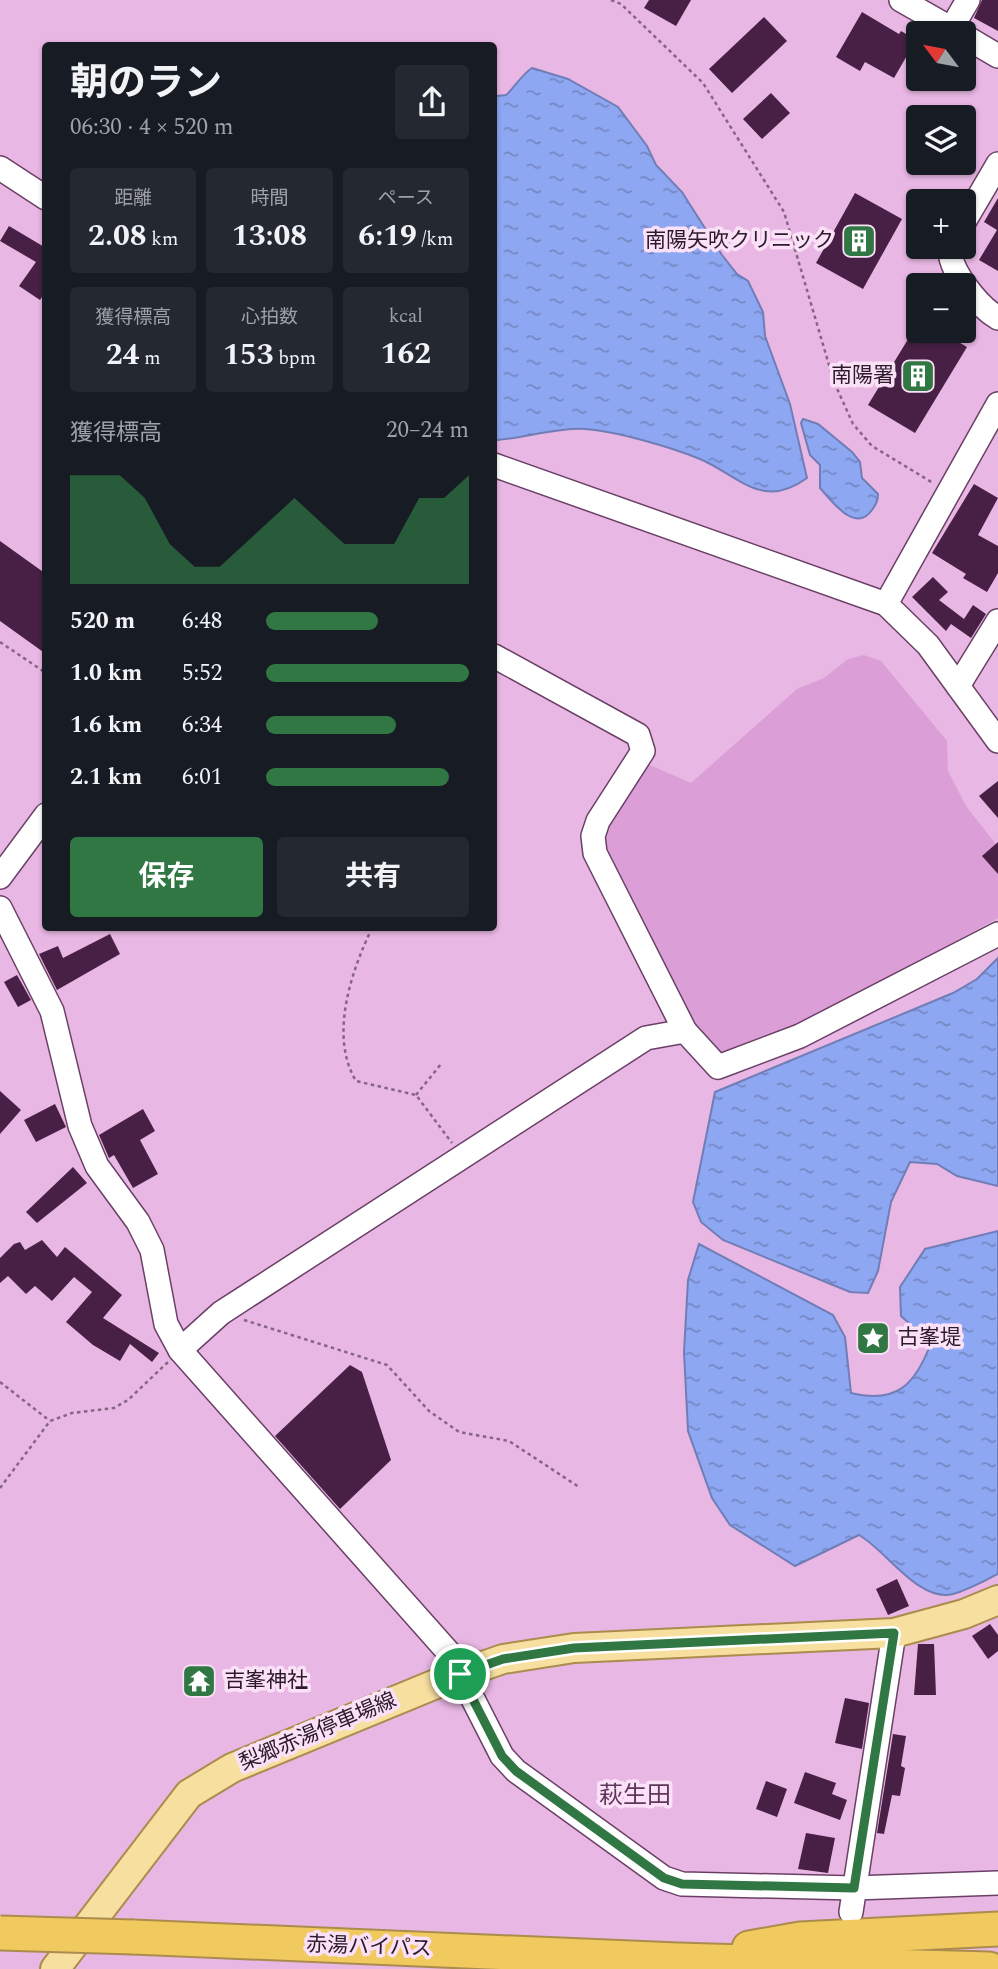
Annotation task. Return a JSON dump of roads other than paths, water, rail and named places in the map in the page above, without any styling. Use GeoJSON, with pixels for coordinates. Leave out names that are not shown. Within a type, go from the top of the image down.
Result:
{"type":"FeatureCollection","features":[{"type":"Feature","properties":{"kind":"highway"},"geometry":{"type":"LineString","coordinates":[[678,1960],[800,1939],[998,1929]]}},
{"type":"Feature","properties":{"kind":"highway","name":"赤湯バイパス"},"geometry":{"type":"LineString","coordinates":[[0,1933],[678,1960],[989,1969]]}},
{"type":"Feature","properties":{"kind":"main road","name":"梨郷赤湯停車場線"},"geometry":{"type":"LineString","coordinates":[[55,1969],[189,1794],[232,1768],[460,1674],[503,1659],[574,1648],[894,1633],[964,1614],[998,1600]]}},
{"type":"Feature","properties":{"kind":"street"},"geometry":{"type":"LineString","coordinates":[[962,21],[968,0]]}},
{"type":"Feature","properties":{"kind":"street"},"geometry":{"type":"LineString","coordinates":[[904,1],[938,21]]}},
{"type":"Feature","properties":{"kind":"street"},"geometry":{"type":"LineString","coordinates":[[976,43],[998,56]]}},
{"type":"Feature","properties":{"kind":"street"},"geometry":{"type":"LineString","coordinates":[[976,202],[998,164]]}},
{"type":"Feature","properties":{"kind":"street"},"geometry":{"type":"LineString","coordinates":[[0,168],[42,195]]}},
{"type":"Feature","properties":{"kind":"street"},"geometry":{"type":"LineString","coordinates":[[950,259],[981,308],[998,318]]}},
{"type":"Feature","properties":{"kind":"street"},"geometry":{"type":"LineString","coordinates":[[886,604],[998,404]]}},
{"type":"Feature","properties":{"kind":"street"},"geometry":{"type":"LineString","coordinates":[[497,466],[886,604],[928,645],[998,741]]}},
{"type":"Feature","properties":{"kind":"street"},"geometry":{"type":"LineString","coordinates":[[958,686],[998,621]]}},
{"type":"Feature","properties":{"kind":"street"},"geometry":{"type":"LineString","coordinates":[[497,658],[638,735],[643,751],[598,821],[593,836],[595,853],[685,1031],[718,1067],[800,1036],[998,934]]}},
{"type":"Feature","properties":{"kind":"street"},"geometry":{"type":"LineString","coordinates":[[0,877],[42,820]]}},
{"type":"Feature","properties":{"kind":"street"},"geometry":{"type":"LineString","coordinates":[[0,908],[52,1011],[80,1126],[97,1166],[138,1222],[152,1250],[166,1324],[180,1350],[450,1654],[502,1756],[516,1771],[664,1878],[682,1884],[854,1888],[998,1883]]}},
{"type":"Feature","properties":{"kind":"street"},"geometry":{"type":"LineString","coordinates":[[180,1350],[220,1313],[646,1038],[685,1031]]}},
{"type":"Feature","properties":{"kind":"street"},"geometry":{"type":"LineString","coordinates":[[851,1912],[894,1633]]}},
{"type":"Feature","properties":{"kind":"water"},"geometry":{"type":"Polygon","coordinates":[[[532,68],[568,79],[618,107],[647,146],[656,165],[682,192],[722,255],[737,274],[748,281],[763,312],[765,336],[790,404],[807,478],[791,487],[763,491],[688,454],[597,430],[563,430],[497,440],[497,96],[506,95],[532,68]]]}},
{"type":"Feature","properties":{"kind":"water"},"geometry":{"type":"Polygon","coordinates":[[[803,419],[818,424],[860,462],[862,478],[878,494],[876,504],[865,516],[858,519],[844,513],[820,488],[820,465],[810,455],[801,423],[803,419]]]}},
{"type":"Feature","properties":{"kind":"water"},"geometry":{"type":"Polygon","coordinates":[[[998,958],[998,1186],[957,1176],[937,1164],[910,1162],[891,1202],[878,1271],[868,1293],[850,1292],[723,1240],[701,1222],[693,1202],[715,1092],[953,993],[977,979],[998,958]]]}},
{"type":"Feature","properties":{"kind":"water"},"geometry":{"type":"Polygon","coordinates":[[[998,1231],[998,1574],[959,1592],[940,1595],[915,1583],[859,1535],[795,1566],[730,1525],[712,1498],[688,1431],[684,1352],[688,1280],[699,1244],[833,1315],[845,1337],[851,1393],[881,1396],[902,1388],[911,1380],[931,1343],[901,1316],[900,1287],[925,1249],[998,1231]]]}},
{"type":"Feature","properties":{"kind":"place","name":"南陽矢吹クリニック"},"geometry":{"type":"Point","coordinates":[859,241]}},
{"type":"Feature","properties":{"kind":"place","name":"南陽署"},"geometry":{"type":"Point","coordinates":[918,376]}},
{"type":"Feature","properties":{"kind":"place","name":"古峯堤"},"geometry":{"type":"Point","coordinates":[873,1338]}},
{"type":"Feature","properties":{"kind":"place","name":"吉峯神社"},"geometry":{"type":"Point","coordinates":[199,1681]}},
{"type":"Feature","properties":{"kind":"district","name":"萩生田"},"geometry":{"type":"Point","coordinates":[635,1796]}}]}
